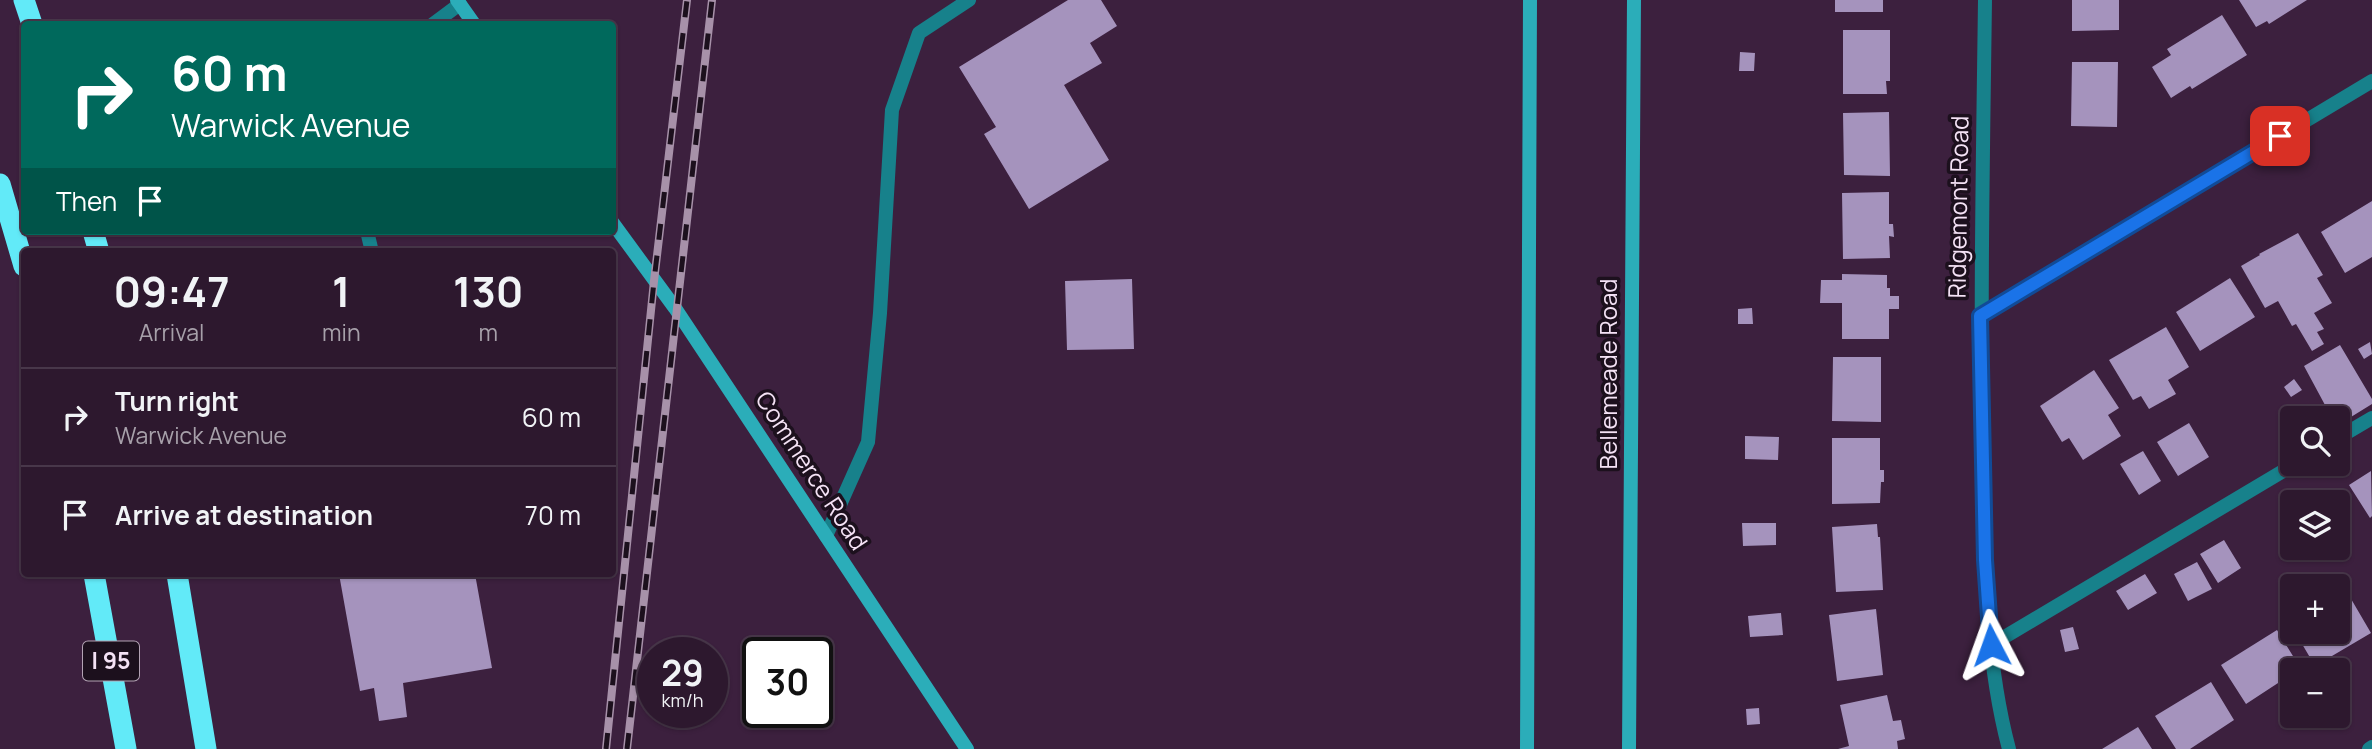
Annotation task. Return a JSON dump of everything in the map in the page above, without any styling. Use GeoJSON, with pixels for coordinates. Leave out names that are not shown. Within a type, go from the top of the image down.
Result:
{"type":"FeatureCollection","features":[{"type":"Feature","properties":{"kind":"highway"},"geometry":{"type":"LineString","coordinates":[[24,0],[31,21]]}},
{"type":"Feature","properties":{"kind":"highway"},"geometry":{"type":"LineString","coordinates":[[0,184],[21,256]]}},
{"type":"Feature","properties":{"kind":"highway","name":"I 95"},"geometry":{"type":"LineString","coordinates":[[95,577],[126,749]]}},
{"type":"Feature","properties":{"kind":"highway"},"geometry":{"type":"LineString","coordinates":[[177,577],[205,749]]}},
{"type":"Feature","properties":{"kind":"main road"},"geometry":{"type":"LineString","coordinates":[[1527,749],[1530,0]]}},
{"type":"Feature","properties":{"kind":"main road","name":"Bellemeade Road"},"geometry":{"type":"LineString","coordinates":[[1629,749],[1634,0]]}},
{"type":"Feature","properties":{"kind":"main road"},"geometry":{"type":"LineString","coordinates":[[458,2],[472,21]]}},
{"type":"Feature","properties":{"kind":"main road","name":"Commerce Road"},"geometry":{"type":"LineString","coordinates":[[616,227],[675,308],[967,749]]}},
{"type":"Feature","properties":{"kind":"street"},"geometry":{"type":"LineString","coordinates":[[826,536],[868,442],[880,313],[892,110],[919,33],[969,0]]}},
{"type":"Feature","properties":{"kind":"street","name":"Ridgemont Road"},"geometry":{"type":"LineString","coordinates":[[1985,0],[1980,316],[1985,560],[1991,645],[2009,749]]}},
{"type":"Feature","properties":{"kind":"street"},"geometry":{"type":"LineString","coordinates":[[436,21],[458,2]]}},
{"type":"Feature","properties":{"kind":"street"},"geometry":{"type":"LineString","coordinates":[[1980,316],[2372,81]]}},
{"type":"Feature","properties":{"kind":"street"},"geometry":{"type":"LineString","coordinates":[[2350,431],[2372,418]]}},
{"type":"Feature","properties":{"kind":"street"},"geometry":{"type":"LineString","coordinates":[[1991,645],[2280,473]]}},
{"type":"Feature","properties":{"kind":"building"},"geometry":{"type":"Polygon","coordinates":[[[1068,0],[1101,0],[1117,26],[1090,43],[1102,63],[1064,85],[1109,160],[1029,209],[984,134],[996,127],[959,67],[1068,0]]]}},
{"type":"Feature","properties":{"kind":"building"},"geometry":{"type":"Polygon","coordinates":[[[1835,0],[1883,0],[1883,12],[1835,12],[1835,0]]]}},
{"type":"Feature","properties":{"kind":"building"},"geometry":{"type":"Polygon","coordinates":[[[2072,0],[2119,0],[2119,30],[2072,31],[2072,0]]]}},
{"type":"Feature","properties":{"kind":"building"},"geometry":{"type":"Polygon","coordinates":[[[2239,0],[2307,0],[2269,24],[2267,21],[2256,27],[2239,0]]]}},
{"type":"Feature","properties":{"kind":"building"},"geometry":{"type":"Polygon","coordinates":[[[2222,15],[2247,55],[2192,89],[2190,86],[2171,98],[2152,67],[2171,55],[2167,49],[2222,15]]]}},
{"type":"Feature","properties":{"kind":"building"},"geometry":{"type":"Polygon","coordinates":[[[1843,30],[1890,30],[1890,81],[1886,81],[1887,94],[1843,94],[1843,30]]]}},
{"type":"Feature","properties":{"kind":"building"},"geometry":{"type":"Polygon","coordinates":[[[1740,52],[1755,53],[1754,71],[1739,71],[1740,52]]]}},
{"type":"Feature","properties":{"kind":"building"},"geometry":{"type":"Polygon","coordinates":[[[2072,62],[2118,62],[2117,127],[2071,126],[2072,62]]]}},
{"type":"Feature","properties":{"kind":"building"},"geometry":{"type":"Polygon","coordinates":[[[1889,112],[1890,176],[1844,175],[1843,113],[1889,112]]]}},
{"type":"Feature","properties":{"kind":"building"},"geometry":{"type":"Polygon","coordinates":[[[1889,192],[1889,224],[1893,224],[1894,237],[1889,236],[1890,258],[1843,259],[1842,193],[1889,192]]]}},
{"type":"Feature","properties":{"kind":"building"},"geometry":{"type":"Polygon","coordinates":[[[2372,201],[2372,257],[2345,273],[2321,232],[2372,201]]]}},
{"type":"Feature","properties":{"kind":"building"},"geometry":{"type":"Polygon","coordinates":[[[2298,233],[2323,275],[2317,278],[2332,303],[2314,313],[2324,329],[2317,332],[2324,344],[2312,351],[2296,324],[2292,326],[2278,301],[2265,308],[2241,266],[2298,233]]]}},
{"type":"Feature","properties":{"kind":"building"},"geometry":{"type":"Polygon","coordinates":[[[1842,274],[1887,275],[1890,296],[1899,296],[1899,309],[1889,309],[1889,339],[1842,339],[1842,303],[1820,303],[1821,280],[1842,280],[1842,274]]]}},
{"type":"Feature","properties":{"kind":"building"},"geometry":{"type":"Polygon","coordinates":[[[2230,278],[2255,317],[2200,351],[2176,312],[2230,278]]]}},
{"type":"Feature","properties":{"kind":"building"},"geometry":{"type":"Polygon","coordinates":[[[1132,279],[1134,349],[1067,350],[1065,281],[1132,279]]]}},
{"type":"Feature","properties":{"kind":"building"},"geometry":{"type":"Polygon","coordinates":[[[1752,308],[1753,324],[1738,324],[1738,309],[1752,308]]]}},
{"type":"Feature","properties":{"kind":"building"},"geometry":{"type":"Polygon","coordinates":[[[2166,327],[2189,367],[2168,380],[2176,394],[2149,409],[2141,396],[2133,400],[2109,360],[2166,327]]]}},
{"type":"Feature","properties":{"kind":"building"},"geometry":{"type":"Polygon","coordinates":[[[2370,342],[2372,354],[2364,359],[2358,349],[2370,342]]]}},
{"type":"Feature","properties":{"kind":"building"},"geometry":{"type":"Polygon","coordinates":[[[2340,345],[2372,399],[2372,404],[2350,418],[2350,406],[2326,406],[2304,366],[2340,345]]]}},
{"type":"Feature","properties":{"kind":"building"},"geometry":{"type":"Polygon","coordinates":[[[1833,357],[1881,357],[1881,422],[1832,421],[1833,357]]]}},
{"type":"Feature","properties":{"kind":"building"},"geometry":{"type":"Polygon","coordinates":[[[2094,370],[2119,408],[2108,415],[2121,436],[2083,460],[2069,438],[2062,442],[2040,406],[2094,370]]]}},
{"type":"Feature","properties":{"kind":"building"},"geometry":{"type":"Polygon","coordinates":[[[2294,379],[2302,390],[2291,397],[2284,387],[2294,379]]]}},
{"type":"Feature","properties":{"kind":"building"},"geometry":{"type":"Polygon","coordinates":[[[2189,423],[2209,457],[2178,476],[2157,442],[2189,423]]]}},
{"type":"Feature","properties":{"kind":"building"},"geometry":{"type":"Polygon","coordinates":[[[1745,436],[1779,437],[1778,460],[1745,459],[1745,436]]]}},
{"type":"Feature","properties":{"kind":"building"},"geometry":{"type":"Polygon","coordinates":[[[1832,438],[1880,438],[1880,470],[1884,470],[1884,482],[1881,482],[1880,503],[1832,504],[1832,438]]]}},
{"type":"Feature","properties":{"kind":"building"},"geometry":{"type":"Polygon","coordinates":[[[2143,451],[2161,481],[2139,495],[2120,464],[2143,451]]]}},
{"type":"Feature","properties":{"kind":"building"},"geometry":{"type":"Polygon","coordinates":[[[2371,471],[2372,516],[2370,518],[2349,485],[2371,471]]]}},
{"type":"Feature","properties":{"kind":"building"},"geometry":{"type":"Polygon","coordinates":[[[1742,523],[1776,523],[1776,545],[1743,546],[1742,523]]]}},
{"type":"Feature","properties":{"kind":"building"},"geometry":{"type":"Polygon","coordinates":[[[1877,524],[1883,590],[1836,592],[1832,527],[1877,524]]]}},
{"type":"Feature","properties":{"kind":"building"},"geometry":{"type":"Polygon","coordinates":[[[2224,540],[2241,568],[2218,583],[2200,554],[2224,540]]]}},
{"type":"Feature","properties":{"kind":"building"},"geometry":{"type":"Polygon","coordinates":[[[2197,562],[2212,589],[2188,601],[2174,574],[2197,562]]]}},
{"type":"Feature","properties":{"kind":"building"},"geometry":{"type":"Polygon","coordinates":[[[2145,574],[2157,593],[2128,610],[2116,591],[2145,574]]]}},
{"type":"Feature","properties":{"kind":"building"},"geometry":{"type":"Polygon","coordinates":[[[340,577],[476,577],[492,668],[403,683],[407,717],[379,721],[374,688],[360,691],[340,577]]]}},
{"type":"Feature","properties":{"kind":"building"},"geometry":{"type":"Polygon","coordinates":[[[2350,597],[2371,633],[2329,658],[2310,658],[2302,644],[2350,644],[2350,597]]]}},
{"type":"Feature","properties":{"kind":"building"},"geometry":{"type":"Polygon","coordinates":[[[1876,609],[1883,675],[1837,681],[1829,615],[1876,609]]]}},
{"type":"Feature","properties":{"kind":"building"},"geometry":{"type":"Polygon","coordinates":[[[1781,613],[1783,635],[1750,637],[1748,616],[1781,613]]]}},
{"type":"Feature","properties":{"kind":"building"},"geometry":{"type":"Polygon","coordinates":[[[2073,627],[2079,649],[2065,652],[2060,630],[2073,627]]]}},
{"type":"Feature","properties":{"kind":"building"},"geometry":{"type":"Polygon","coordinates":[[[2277,630],[2280,644],[2286,644],[2294,658],[2280,658],[2280,682],[2246,704],[2221,665],[2277,630]]]}},
{"type":"Feature","properties":{"kind":"building"},"geometry":{"type":"Polygon","coordinates":[[[2211,682],[2234,720],[2190,749],[2176,749],[2155,716],[2211,682]]]}},
{"type":"Feature","properties":{"kind":"building"},"geometry":{"type":"Polygon","coordinates":[[[1887,695],[1893,721],[1901,720],[1905,739],[1897,741],[1898,749],[1838,749],[1849,746],[1840,705],[1887,695]]]}},
{"type":"Feature","properties":{"kind":"building"},"geometry":{"type":"Polygon","coordinates":[[[1759,708],[1760,724],[1747,725],[1746,709],[1759,708]]]}},
{"type":"Feature","properties":{"kind":"building"},"geometry":{"type":"Polygon","coordinates":[[[2138,727],[2152,749],[2102,749],[2138,727]]]}},
{"type":"Feature","properties":{"kind":"railway"},"geometry":{"type":"LineString","coordinates":[[606,749],[654,281],[687,0]]}},
{"type":"Feature","properties":{"kind":"railway"},"geometry":{"type":"LineString","coordinates":[[627,749],[712,0]]}},
{"type":"Feature","properties":{"kind":"route"},"geometry":{"type":"LineString","coordinates":[[1991,645],[1985,560],[1980,316],[2280,136]]}}]}
